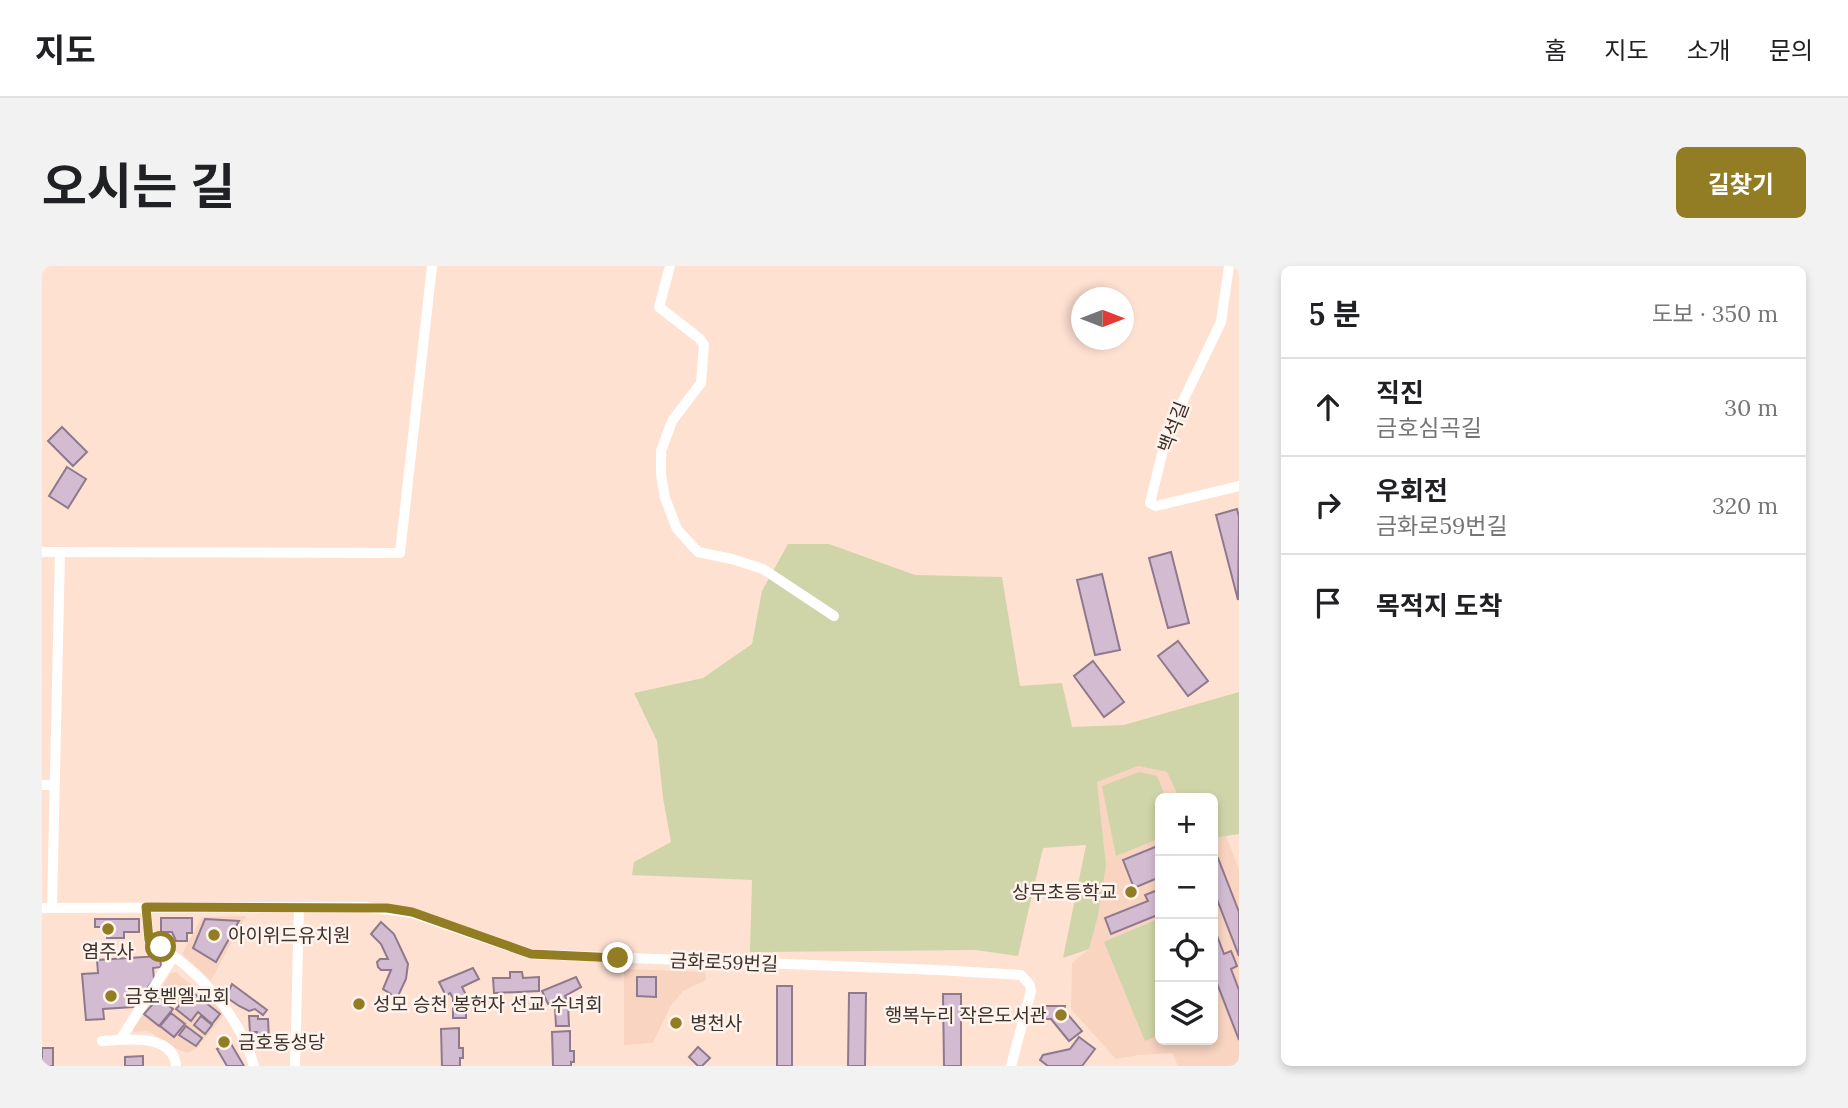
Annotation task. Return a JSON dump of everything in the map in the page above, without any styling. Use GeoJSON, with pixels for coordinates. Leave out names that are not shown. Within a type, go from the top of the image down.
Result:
{"type":"FeatureCollection","features":[{"type":"Feature","properties":{"kind":"street"},"geometry":{"type":"LineString","coordinates":[[42,552],[400,553],[432,266]]}},
{"type":"Feature","properties":{"kind":"street"},"geometry":{"type":"LineString","coordinates":[[670,266],[659,307],[701,339],[704,345],[701,383],[672,422],[661,451],[665,498],[677,529],[698,552],[763,569],[834,616]]}},
{"type":"Feature","properties":{"kind":"street","name":"백석길"},"geometry":{"type":"LineString","coordinates":[[1228,266],[1221,322],[1167,434],[1150,503],[1156,506],[1239,486]]}},
{"type":"Feature","properties":{"kind":"street"},"geometry":{"type":"LineString","coordinates":[[47,908],[54,785],[60,552]]}},
{"type":"Feature","properties":{"kind":"street"},"geometry":{"type":"LineString","coordinates":[[42,785],[54,785]]}},
{"type":"Feature","properties":{"kind":"street"},"geometry":{"type":"LineString","coordinates":[[146,907],[149,940],[200,979],[217,998],[245,1042],[254,1066]]}},
{"type":"Feature","properties":{"kind":"street"},"geometry":{"type":"LineString","coordinates":[[295,1066],[299,907]]}},
{"type":"Feature","properties":{"kind":"street","name":"금화로59번길"},"geometry":{"type":"LineString","coordinates":[[47,908],[365,907],[412,912],[531,954],[1021,975],[1030,985],[1029,1002],[1011,1066]]}},
{"type":"Feature","properties":{"kind":"street"},"geometry":{"type":"LineString","coordinates":[[120,1040],[173,957]]}},
{"type":"Feature","properties":{"kind":"street"},"geometry":{"type":"LineString","coordinates":[[102,1041],[145,1039],[174,1054],[176,1066]]}},
{"type":"Feature","properties":{"kind":"shaded area","name":"상무초등학교"},"geometry":{"type":"Polygon","coordinates":[[[1138,766],[1167,772],[1177,793],[1155,793],[1155,1045],[1218,1045],[1218,837],[1226,836],[1239,869],[1239,1066],[1178,1066],[1172,1053],[1116,1059],[1071,1009],[1072,963],[1089,949],[1098,916],[1106,865],[1097,782],[1138,766]]]}},
{"type":"Feature","properties":{"kind":"shaded area","name":"아이위드유치원"},"geometry":{"type":"Polygon","coordinates":[[[246,916],[211,980],[182,954],[202,917],[246,916]]]}},
{"type":"Feature","properties":{"kind":"shaded area"},"geometry":{"type":"Polygon","coordinates":[[[624,969],[705,972],[706,980],[683,991],[670,1007],[653,1043],[624,1045],[624,969]]]}},
{"type":"Feature","properties":{"kind":"shaded area"},"geometry":{"type":"Polygon","coordinates":[[[176,972],[221,1010],[223,1016],[197,1048],[188,1053],[148,1031],[134,1032],[134,1028],[171,973],[176,972]]]}},
{"type":"Feature","properties":{"kind":"green space"},"geometry":{"type":"Polygon","coordinates":[[[788,544],[829,544],[915,575],[1002,577],[1020,686],[1062,683],[1072,727],[1124,725],[1239,692],[1239,834],[1218,837],[1218,793],[1177,793],[1167,772],[1138,766],[1097,782],[1106,865],[1098,916],[1089,949],[1063,958],[1086,845],[1043,848],[1018,956],[975,950],[750,952],[752,880],[632,875],[634,862],[671,842],[657,741],[634,693],[703,678],[752,644],[762,591],[788,544]]]}},
{"type":"Feature","properties":{"kind":"green space"},"geometry":{"type":"Polygon","coordinates":[[[1139,772],[1157,776],[1164,793],[1155,793],[1155,840],[1116,856],[1102,786],[1139,772]]]}},
{"type":"Feature","properties":{"kind":"green space"},"geometry":{"type":"Polygon","coordinates":[[[1155,920],[1155,1036],[1145,1041],[1104,942],[1155,920]]]}},
{"type":"Feature","properties":{"kind":"building"},"geometry":{"type":"Polygon","coordinates":[[[62,427],[87,452],[73,466],[48,441],[62,427]]]}},
{"type":"Feature","properties":{"kind":"building"},"geometry":{"type":"Polygon","coordinates":[[[67,467],[86,479],[68,508],[49,496],[67,467]]]}},
{"type":"Feature","properties":{"kind":"building"},"geometry":{"type":"Polygon","coordinates":[[[1237,509],[1239,517],[1238,600],[1216,515],[1237,509]]]}},
{"type":"Feature","properties":{"kind":"building"},"geometry":{"type":"Polygon","coordinates":[[[1171,552],[1189,623],[1168,628],[1149,558],[1171,552]]]}},
{"type":"Feature","properties":{"kind":"building"},"geometry":{"type":"Polygon","coordinates":[[[1102,574],[1120,650],[1095,655],[1077,580],[1102,574]]]}},
{"type":"Feature","properties":{"kind":"building"},"geometry":{"type":"Polygon","coordinates":[[[1178,641],[1208,681],[1188,696],[1158,656],[1178,641]]]}},
{"type":"Feature","properties":{"kind":"building"},"geometry":{"type":"Polygon","coordinates":[[[1093,661],[1124,702],[1104,717],[1074,676],[1093,661]]]}},
{"type":"Feature","properties":{"kind":"building"},"geometry":{"type":"Polygon","coordinates":[[[1155,847],[1155,879],[1134,888],[1123,860],[1155,847]]]}},
{"type":"Feature","properties":{"kind":"building"},"geometry":{"type":"Polygon","coordinates":[[[1218,858],[1239,912],[1239,956],[1218,902],[1218,858]]]}},
{"type":"Feature","properties":{"kind":"building"},"geometry":{"type":"Polygon","coordinates":[[[1155,891],[1155,916],[1111,934],[1105,918],[1148,901],[1145,895],[1155,891]]]}},
{"type":"Feature","properties":{"kind":"building"},"geometry":{"type":"Polygon","coordinates":[[[161,918],[192,918],[192,933],[187,933],[187,941],[176,941],[172,932],[161,932],[161,918]]]}},
{"type":"Feature","properties":{"kind":"building"},"geometry":{"type":"Polygon","coordinates":[[[95,919],[139,919],[139,932],[124,932],[124,938],[107,938],[107,931],[102,931],[102,927],[95,927],[95,919]]]}},
{"type":"Feature","properties":{"kind":"building"},"geometry":{"type":"Polygon","coordinates":[[[205,919],[239,921],[216,962],[193,948],[205,919]]]}},
{"type":"Feature","properties":{"kind":"building"},"geometry":{"type":"Polygon","coordinates":[[[381,922],[394,934],[408,964],[406,979],[397,998],[383,989],[391,970],[381,970],[378,967],[377,962],[380,959],[388,959],[381,944],[371,934],[381,922]]]}},
{"type":"Feature","properties":{"kind":"building"},"geometry":{"type":"Polygon","coordinates":[[[1218,938],[1224,954],[1231,951],[1237,966],[1231,969],[1239,990],[1239,1040],[1218,986],[1218,938]]]}},
{"type":"Feature","properties":{"kind":"building"},"geometry":{"type":"Polygon","coordinates":[[[160,956],[161,967],[153,968],[154,979],[133,1007],[103,1009],[104,1019],[86,1020],[82,974],[98,973],[97,960],[160,956]]]}},
{"type":"Feature","properties":{"kind":"building"},"geometry":{"type":"Polygon","coordinates":[[[473,968],[479,979],[462,987],[466,995],[466,1018],[453,1018],[453,998],[450,993],[446,996],[439,982],[473,968]]]}},
{"type":"Feature","properties":{"kind":"building"},"geometry":{"type":"Polygon","coordinates":[[[510,972],[522,972],[523,978],[539,977],[539,991],[494,993],[493,978],[510,978],[510,972]]]}},
{"type":"Feature","properties":{"kind":"building"},"geometry":{"type":"Polygon","coordinates":[[[576,977],[581,987],[565,996],[569,1026],[556,1026],[553,1002],[548,1004],[542,991],[576,977]]]}},
{"type":"Feature","properties":{"kind":"building"},"geometry":{"type":"Polygon","coordinates":[[[637,977],[656,977],[656,997],[637,996],[637,977]]]}},
{"type":"Feature","properties":{"kind":"building"},"geometry":{"type":"Polygon","coordinates":[[[232,984],[267,1010],[263,1015],[255,1009],[249,1011],[226,997],[232,984]]]}},
{"type":"Feature","properties":{"kind":"building"},"geometry":{"type":"Polygon","coordinates":[[[777,986],[792,986],[792,1066],[777,1066],[777,986]]]}},
{"type":"Feature","properties":{"kind":"building"},"geometry":{"type":"Polygon","coordinates":[[[191,991],[220,1014],[212,1024],[198,1012],[191,1021],[176,1009],[191,991]]]}},
{"type":"Feature","properties":{"kind":"building"},"geometry":{"type":"Polygon","coordinates":[[[849,993],[866,993],[865,1066],[848,1066],[849,993]]]}},
{"type":"Feature","properties":{"kind":"building"},"geometry":{"type":"Polygon","coordinates":[[[943,994],[961,994],[961,1066],[944,1066],[943,994]]]}},
{"type":"Feature","properties":{"kind":"building"},"geometry":{"type":"Polygon","coordinates":[[[158,998],[173,1009],[159,1026],[144,1014],[158,998]]]}},
{"type":"Feature","properties":{"kind":"building"},"geometry":{"type":"Polygon","coordinates":[[[1042,1006],[1065,1006],[1064,1010],[1082,1031],[1069,1041],[1051,1019],[1042,1019],[1042,1006]]]}},
{"type":"Feature","properties":{"kind":"building"},"geometry":{"type":"Polygon","coordinates":[[[171,1013],[185,1024],[174,1037],[160,1026],[171,1013]]]}},
{"type":"Feature","properties":{"kind":"building"},"geometry":{"type":"Polygon","coordinates":[[[201,1016],[212,1025],[205,1034],[194,1025],[201,1016]]]}},
{"type":"Feature","properties":{"kind":"building"},"geometry":{"type":"Polygon","coordinates":[[[249,1016],[268,1019],[269,1040],[257,1040],[257,1032],[250,1032],[249,1016]]]}},
{"type":"Feature","properties":{"kind":"building"},"geometry":{"type":"Polygon","coordinates":[[[186,1026],[202,1038],[196,1046],[179,1035],[186,1026]]]}},
{"type":"Feature","properties":{"kind":"building"},"geometry":{"type":"Polygon","coordinates":[[[459,1028],[459,1048],[463,1048],[460,1066],[442,1066],[441,1029],[459,1028]]]}},
{"type":"Feature","properties":{"kind":"building"},"geometry":{"type":"Polygon","coordinates":[[[570,1031],[570,1051],[574,1051],[574,1062],[571,1062],[571,1066],[553,1066],[552,1032],[570,1031]]]}},
{"type":"Feature","properties":{"kind":"building"},"geometry":{"type":"Polygon","coordinates":[[[227,1037],[244,1066],[227,1066],[217,1049],[221,1047],[218,1042],[227,1037]]]}},
{"type":"Feature","properties":{"kind":"building"},"geometry":{"type":"Polygon","coordinates":[[[1079,1037],[1095,1049],[1082,1066],[1048,1066],[1040,1060],[1043,1055],[1070,1049],[1079,1037]]]}},
{"type":"Feature","properties":{"kind":"building"},"geometry":{"type":"Polygon","coordinates":[[[698,1047],[710,1058],[702,1066],[698,1066],[689,1057],[698,1047]]]}},
{"type":"Feature","properties":{"kind":"building"},"geometry":{"type":"Polygon","coordinates":[[[42,1048],[53,1048],[53,1066],[42,1066],[42,1048]]]}},
{"type":"Feature","properties":{"kind":"building"},"geometry":{"type":"Polygon","coordinates":[[[143,1056],[143,1066],[125,1066],[125,1057],[143,1056]]]}},
{"type":"Feature","properties":{"kind":"place","name":"상무초등학교"},"geometry":{"type":"Point","coordinates":[1131,892]}},
{"type":"Feature","properties":{"kind":"place","name":"염주사"},"geometry":{"type":"Point","coordinates":[108,929]}},
{"type":"Feature","properties":{"kind":"place","name":"아이위드유치원"},"geometry":{"type":"Point","coordinates":[214,935]}},
{"type":"Feature","properties":{"kind":"place","name":"금호벧엘교회"},"geometry":{"type":"Point","coordinates":[111,996]}},
{"type":"Feature","properties":{"kind":"place","name":"성모 승천 봉헌자 선교 수녀회"},"geometry":{"type":"Point","coordinates":[359,1004]}},
{"type":"Feature","properties":{"kind":"place","name":"행복누리 작은도서관"},"geometry":{"type":"Point","coordinates":[1061,1015]}},
{"type":"Feature","properties":{"kind":"place","name":"병천사"},"geometry":{"type":"Point","coordinates":[676,1023]}},
{"type":"Feature","properties":{"kind":"place","name":"금호동성당"},"geometry":{"type":"Point","coordinates":[224,1042]}},
{"type":"Feature","properties":{"kind":"route"},"geometry":{"type":"LineString","coordinates":[[161,947],[149,940],[146,907],[365,907],[412,912],[531,954],[618,958]]}}]}
